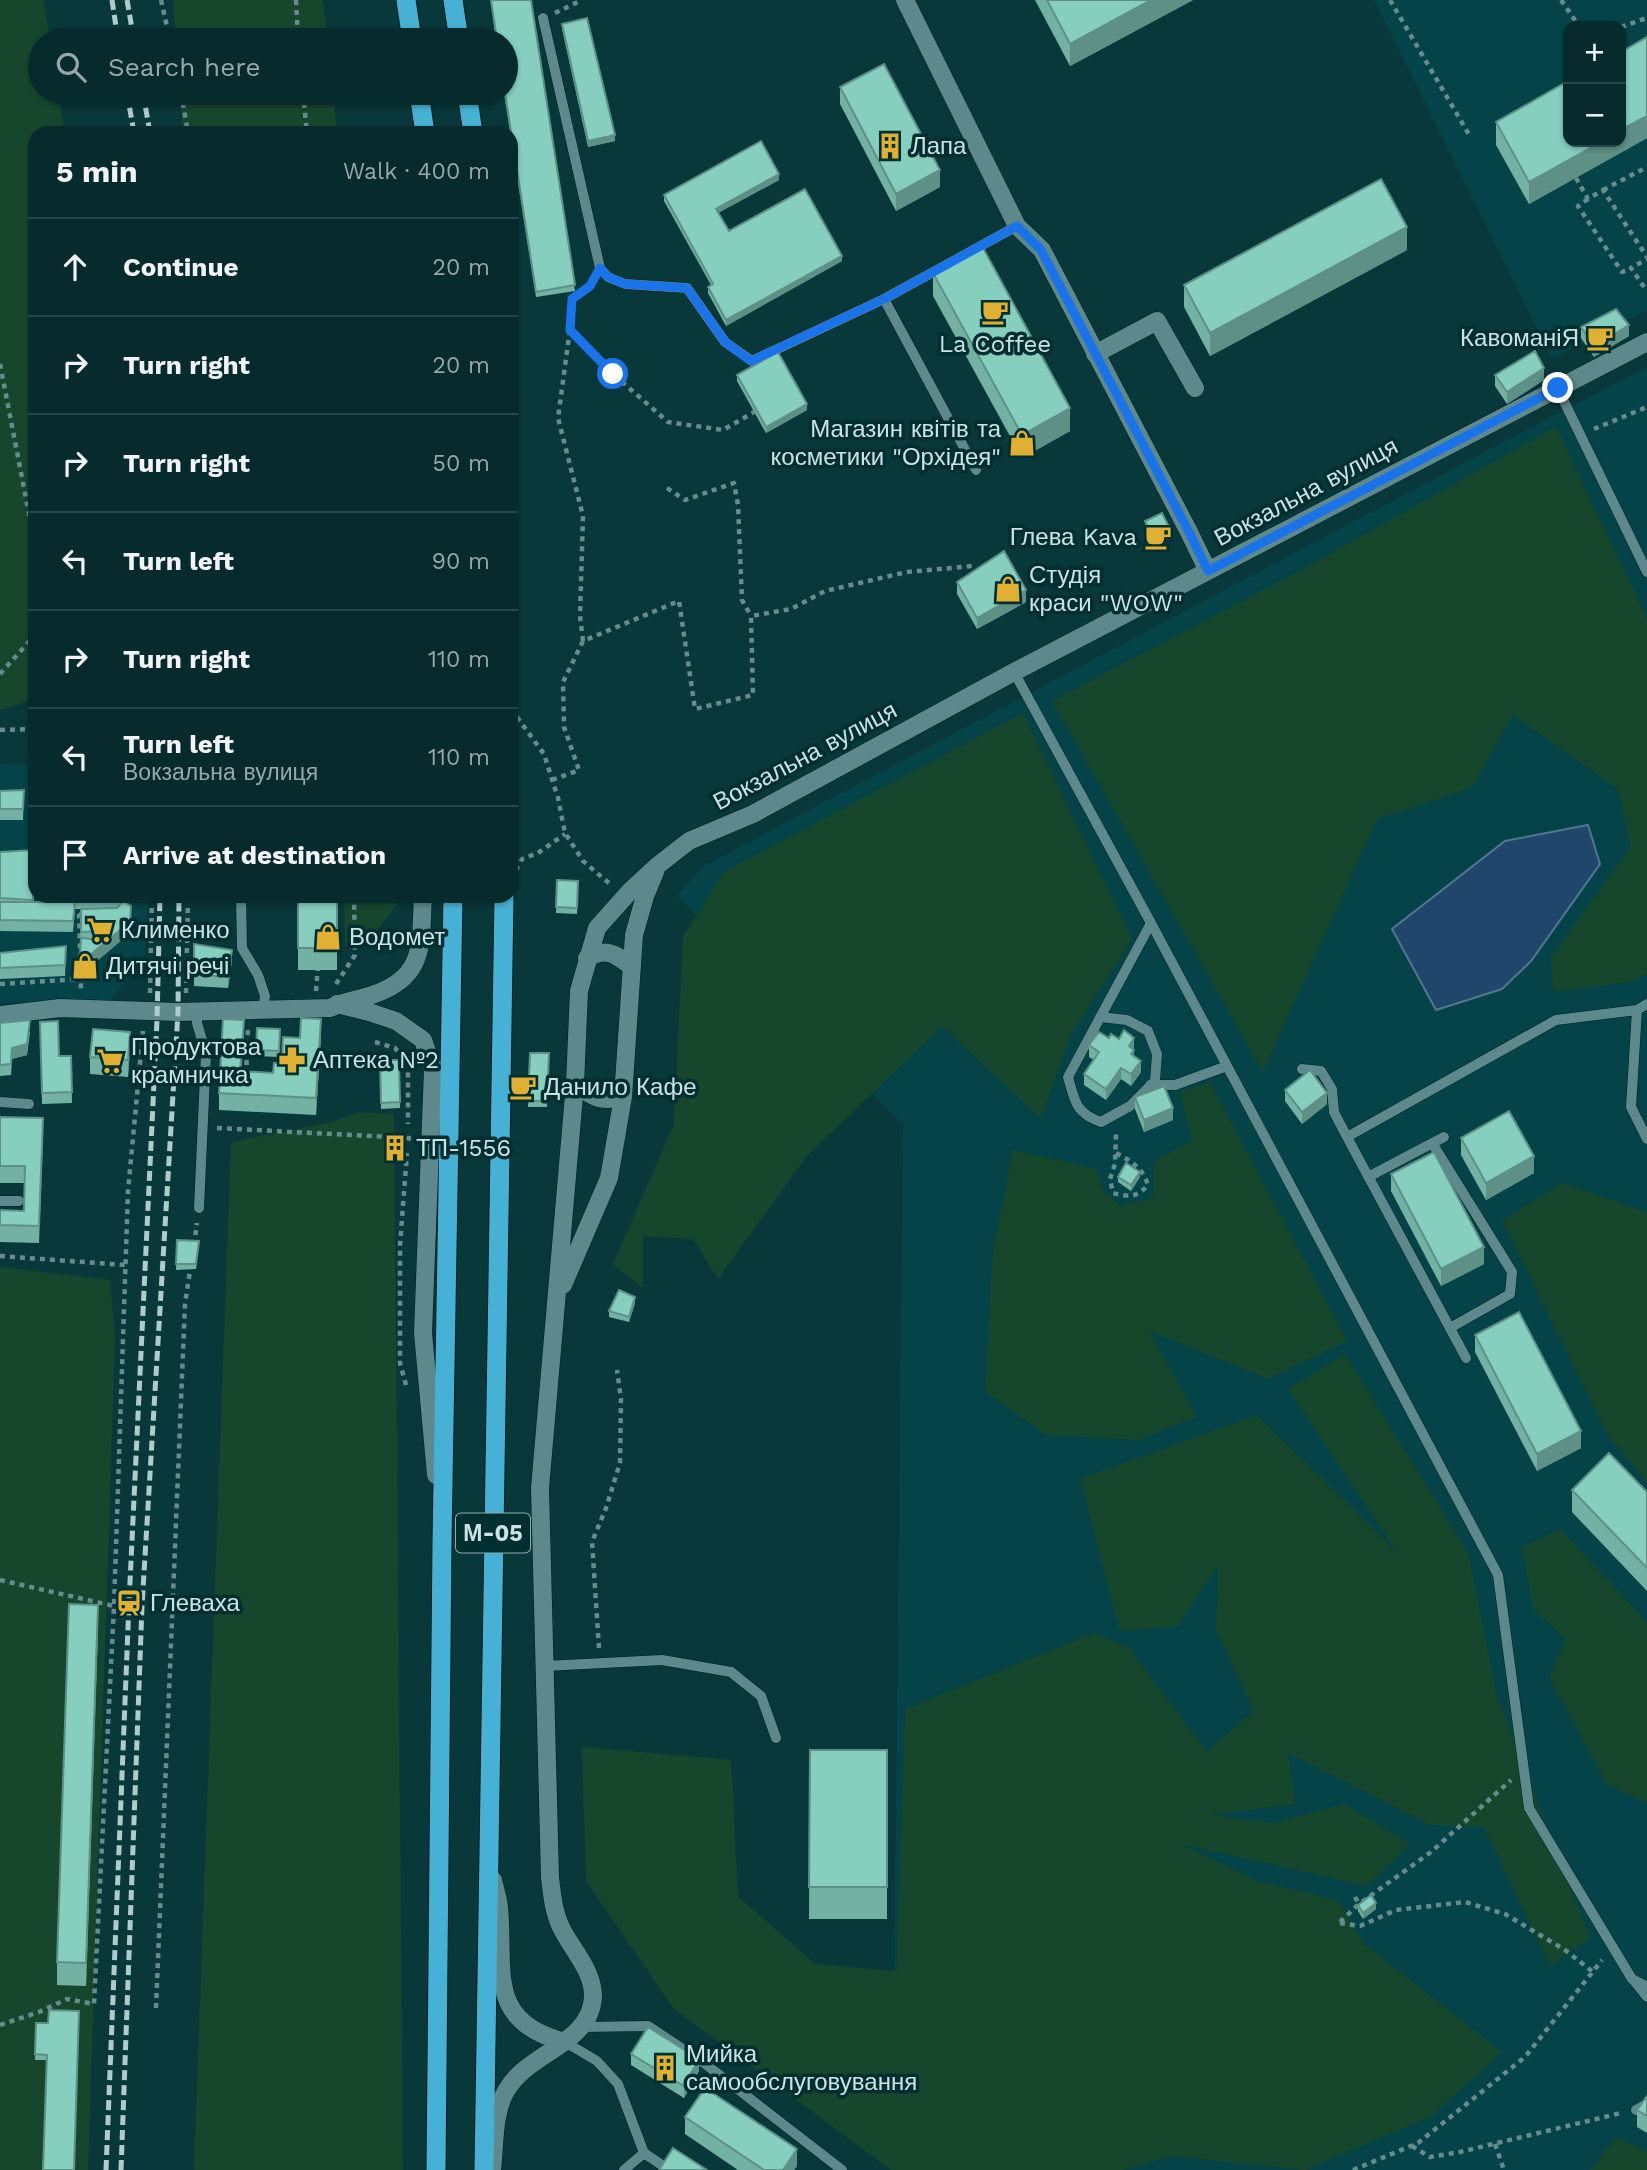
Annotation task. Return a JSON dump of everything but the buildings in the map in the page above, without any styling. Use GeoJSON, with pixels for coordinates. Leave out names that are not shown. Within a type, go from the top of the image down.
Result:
{"type":"FeatureCollection","features":[{"type":"Feature","properties":{"kind":"highway"},"geometry":{"type":"LineString","coordinates":[[406,0],[410,28]]}},
{"type":"Feature","properties":{"kind":"highway"},"geometry":{"type":"LineString","coordinates":[[453,0],[457,28]]}},
{"type":"Feature","properties":{"kind":"highway"},"geometry":{"type":"LineString","coordinates":[[421,105],[424,126]]}},
{"type":"Feature","properties":{"kind":"highway"},"geometry":{"type":"LineString","coordinates":[[469,105],[472,126]]}},
{"type":"Feature","properties":{"kind":"highway","name":"М-05"},"geometry":{"type":"LineString","coordinates":[[436,2170],[442,1542],[453,903]]}},
{"type":"Feature","properties":{"kind":"highway","name":"М-05"},"geometry":{"type":"LineString","coordinates":[[484,2170],[504,903]]}},
{"type":"Feature","properties":{"kind":"street"},"geometry":{"type":"LineString","coordinates":[[905,0],[1017,226],[1041,250],[1208,571]]}},
{"type":"Feature","properties":{"kind":"street"},"geometry":{"type":"LineString","coordinates":[[1096,354],[1157,321],[1195,388]]}},
{"type":"Feature","properties":{"kind":"street","name":"Вокзальна вулиця"},"geometry":{"type":"LineString","coordinates":[[582,2027],[590,2013],[593,1995],[590,1978],[563,1932],[553,1908],[551,1887],[540,1489],[575,1084],[579,991],[597,928],[624,897],[689,841],[753,814],[1014,672],[1647,342]]}},
{"type":"Feature","properties":{"kind":"street"},"geometry":{"type":"LineString","coordinates":[[558,1298],[608,1178],[623,1097],[634,935],[657,866]]}},
{"type":"Feature","properties":{"kind":"street"},"geometry":{"type":"LineString","coordinates":[[0,1015],[60,1009],[192,1012],[263,1010],[375,994],[407,976],[419,956],[423,903]]}},
{"type":"Feature","properties":{"kind":"street"},"geometry":{"type":"LineString","coordinates":[[587,958],[598,953],[614,953],[632,967]]}},
{"type":"Feature","properties":{"kind":"street"},"geometry":{"type":"LineString","coordinates":[[333,1001],[396,1021],[424,1040],[433,1069],[423,1333],[442,1542]]}},
{"type":"Feature","properties":{"kind":"street"},"geometry":{"type":"LineString","coordinates":[[575,1084],[588,1094],[605,1101],[623,1097]]}},
{"type":"Feature","properties":{"kind":"street"},"geometry":{"type":"LineString","coordinates":[[489,1860],[499,1905],[500,1980],[507,2000],[518,2019],[535,2031],[565,2042]]}},
{"type":"Feature","properties":{"kind":"street"},"geometry":{"type":"LineString","coordinates":[[492,2170],[498,2114],[505,2093],[521,2072],[582,2027]]}},
{"type":"Feature","properties":{"kind":"lane"},"geometry":{"type":"LineString","coordinates":[[543,18],[600,268],[608,277],[625,284],[687,288],[725,342],[751,361],[884,299],[1017,226]]}},
{"type":"Feature","properties":{"kind":"lane"},"geometry":{"type":"LineString","coordinates":[[884,299],[976,470]]}},
{"type":"Feature","properties":{"kind":"lane"},"geometry":{"type":"LineString","coordinates":[[1558,388],[1647,572]]}},
{"type":"Feature","properties":{"kind":"lane"},"geometry":{"type":"LineString","coordinates":[[1014,672],[1151,923],[1498,1575],[1529,1808],[1632,1979],[1647,1997]]}},
{"type":"Feature","properties":{"kind":"lane"},"geometry":{"type":"LineString","coordinates":[[241,903],[242,948],[258,975],[265,996],[263,1010]]}},
{"type":"Feature","properties":{"kind":"lane"},"geometry":{"type":"LineString","coordinates":[[1100,1017],[1127,1020],[1148,1031],[1157,1054],[1155,1080],[1130,1106],[1101,1122],[1087,1117],[1076,1105],[1068,1077],[1100,1017],[1151,923]]}},
{"type":"Feature","properties":{"kind":"lane"},"geometry":{"type":"LineString","coordinates":[[1347,1137],[1556,1020],[1637,1010],[1647,1004]]}},
{"type":"Feature","properties":{"kind":"lane"},"geometry":{"type":"LineString","coordinates":[[1637,1010],[1631,1107],[1647,1139]]}},
{"type":"Feature","properties":{"kind":"lane"},"geometry":{"type":"LineString","coordinates":[[192,1012],[206,1054],[199,1208]]}},
{"type":"Feature","properties":{"kind":"lane"},"geometry":{"type":"LineString","coordinates":[[1150,1085],[1175,1085],[1227,1066]]}},
{"type":"Feature","properties":{"kind":"lane"},"geometry":{"type":"LineString","coordinates":[[1302,1069],[1321,1071],[1332,1089],[1334,1112],[1466,1358]]}},
{"type":"Feature","properties":{"kind":"lane"},"geometry":{"type":"LineString","coordinates":[[0,1102],[29,1104]]}},
{"type":"Feature","properties":{"kind":"lane"},"geometry":{"type":"LineString","coordinates":[[1368,1177],[1444,1136]]}},
{"type":"Feature","properties":{"kind":"lane"},"geometry":{"type":"LineString","coordinates":[[1432,1143],[1512,1272],[1510,1294],[1450,1328]]}},
{"type":"Feature","properties":{"kind":"lane"},"geometry":{"type":"LineString","coordinates":[[0,1200],[19,1201]]}},
{"type":"Feature","properties":{"kind":"lane"},"geometry":{"type":"LineString","coordinates":[[545,1666],[662,1660],[731,1672],[761,1696],[776,1738]]}},
{"type":"Feature","properties":{"kind":"lane"},"geometry":{"type":"LineString","coordinates":[[1632,1979],[1647,1987]]}},
{"type":"Feature","properties":{"kind":"lane"},"geometry":{"type":"LineString","coordinates":[[582,2027],[648,2025],[704,2063],[842,2170]]}},
{"type":"Feature","properties":{"kind":"lane"},"geometry":{"type":"LineString","coordinates":[[565,2042],[597,2061],[618,2084],[644,2153],[668,2170]]}},
{"type":"Feature","properties":{"kind":"lane"},"geometry":{"type":"LineString","coordinates":[[1636,2110],[1647,2104]]}},
{"type":"Feature","properties":{"kind":"lane"},"geometry":{"type":"LineString","coordinates":[[624,2170],[644,2153]]}},
{"type":"Feature","properties":{"kind":"path"},"geometry":{"type":"LineString","coordinates":[[161,0],[167,28]]}},
{"type":"Feature","properties":{"kind":"path"},"geometry":{"type":"LineString","coordinates":[[296,0],[297,28]]}},
{"type":"Feature","properties":{"kind":"path"},"geometry":{"type":"LineString","coordinates":[[543,18],[582,0]]}},
{"type":"Feature","properties":{"kind":"path"},"geometry":{"type":"LineString","coordinates":[[1390,0],[1471,138]]}},
{"type":"Feature","properties":{"kind":"path"},"geometry":{"type":"LineString","coordinates":[[1561,0],[1576,21]]}},
{"type":"Feature","properties":{"kind":"path"},"geometry":{"type":"LineString","coordinates":[[1626,25],[1647,18]]}},
{"type":"Feature","properties":{"kind":"path"},"geometry":{"type":"LineString","coordinates":[[183,105],[187,126]]}},
{"type":"Feature","properties":{"kind":"path"},"geometry":{"type":"LineString","coordinates":[[304,105],[306,126]]}},
{"type":"Feature","properties":{"kind":"path"},"geometry":{"type":"LineString","coordinates":[[1603,190],[1647,258],[1622,272],[1578,206],[1603,190],[1647,167]]}},
{"type":"Feature","properties":{"kind":"path"},"geometry":{"type":"LineString","coordinates":[[1576,178],[1588,199]]}},
{"type":"Feature","properties":{"kind":"path"},"geometry":{"type":"LineString","coordinates":[[552,780],[579,770],[564,727],[563,682],[583,641],[580,616],[583,516],[558,418],[572,299],[590,286],[600,268]]}},
{"type":"Feature","properties":{"kind":"path"},"geometry":{"type":"LineString","coordinates":[[1631,268],[1644,287]]}},
{"type":"Feature","properties":{"kind":"path"},"geometry":{"type":"LineString","coordinates":[[570,330],[613,374],[668,422],[723,430],[754,412]]}},
{"type":"Feature","properties":{"kind":"path"},"geometry":{"type":"LineString","coordinates":[[0,364],[28,509]]}},
{"type":"Feature","properties":{"kind":"path"},"geometry":{"type":"LineString","coordinates":[[1581,435],[1647,407]]}},
{"type":"Feature","properties":{"kind":"path"},"geometry":{"type":"LineString","coordinates":[[583,641],[679,601],[695,709],[753,695],[751,616],[742,600],[738,505],[734,483],[685,500],[667,488]]}},
{"type":"Feature","properties":{"kind":"path"},"geometry":{"type":"LineString","coordinates":[[751,616],[791,609],[825,592],[908,572],[973,566]]}},
{"type":"Feature","properties":{"kind":"path"},"geometry":{"type":"LineString","coordinates":[[0,674],[28,643]]}},
{"type":"Feature","properties":{"kind":"path"},"geometry":{"type":"LineString","coordinates":[[518,719],[544,754],[565,833],[583,861],[624,897]]}},
{"type":"Feature","properties":{"kind":"path"},"geometry":{"type":"LineString","coordinates":[[0,730],[28,729]]}},
{"type":"Feature","properties":{"kind":"path"},"geometry":{"type":"LineString","coordinates":[[518,866],[522,859],[538,853],[565,833]]}},
{"type":"Feature","properties":{"kind":"path"},"geometry":{"type":"LineString","coordinates":[[23,859],[28,859]]}},
{"type":"Feature","properties":{"kind":"path"},"geometry":{"type":"LineString","coordinates":[[152,903],[149,998],[158,999]]}},
{"type":"Feature","properties":{"kind":"path"},"geometry":{"type":"LineString","coordinates":[[188,903],[192,1012]]}},
{"type":"Feature","properties":{"kind":"path"},"geometry":{"type":"LineString","coordinates":[[318,959],[316,992],[333,1001],[355,955],[355,903]]}},
{"type":"Feature","properties":{"kind":"path"},"geometry":{"type":"LineString","coordinates":[[67,912],[79,914],[81,990]]}},
{"type":"Feature","properties":{"kind":"path"},"geometry":{"type":"LineString","coordinates":[[0,984],[81,979]]}},
{"type":"Feature","properties":{"kind":"path"},"geometry":{"type":"LineString","coordinates":[[0,2025],[67,1999],[94,2004],[114,1606],[128,1191],[143,1020]]}},
{"type":"Feature","properties":{"kind":"path"},"geometry":{"type":"LineString","coordinates":[[248,1024],[245,1075],[255,1077]]}},
{"type":"Feature","properties":{"kind":"path"},"geometry":{"type":"LineString","coordinates":[[375,1042],[395,1048],[408,1064],[409,1138],[400,1245],[400,1363],[409,1397]]}},
{"type":"Feature","properties":{"kind":"path"},"geometry":{"type":"LineString","coordinates":[[1116,1153],[1136,1164],[1144,1173],[1148,1185],[1138,1195],[1129,1197],[1113,1193],[1110,1179],[1115,1164],[1116,1134],[1121,1112]]}},
{"type":"Feature","properties":{"kind":"path"},"geometry":{"type":"LineString","coordinates":[[203,1127],[409,1138]]}},
{"type":"Feature","properties":{"kind":"path"},"geometry":{"type":"LineString","coordinates":[[193,1249],[199,1208]]}},
{"type":"Feature","properties":{"kind":"path"},"geometry":{"type":"LineString","coordinates":[[0,1256],[125,1265]]}},
{"type":"Feature","properties":{"kind":"path"},"geometry":{"type":"LineString","coordinates":[[156,2008],[186,1304],[191,1263]]}},
{"type":"Feature","properties":{"kind":"path"},"geometry":{"type":"LineString","coordinates":[[600,1663],[592,1542],[620,1463],[621,1399],[617,1370]]}},
{"type":"Feature","properties":{"kind":"path"},"geometry":{"type":"LineString","coordinates":[[0,1580],[114,1606]]}},
{"type":"Feature","properties":{"kind":"path"},"geometry":{"type":"LineString","coordinates":[[1523,1769],[1431,1852],[1359,1904],[1340,1923],[1360,1926],[1396,1910],[1465,1902],[1505,1914],[1565,1950],[1593,1972]]}},
{"type":"Feature","properties":{"kind":"path"},"geometry":{"type":"LineString","coordinates":[[1355,1897],[1359,1904]]}},
{"type":"Feature","properties":{"kind":"path"},"geometry":{"type":"LineString","coordinates":[[1353,2170],[1418,2143],[1525,2057],[1613,1947]]}},
{"type":"Feature","properties":{"kind":"path"},"geometry":{"type":"LineString","coordinates":[[1412,2146],[1430,2157],[1636,2110]]}},
{"type":"Feature","properties":{"kind":"path"},"geometry":{"type":"LineString","coordinates":[[1495,2144],[1504,2170]]}},
{"type":"Feature","properties":{"kind":"shaded area"},"geometry":{"type":"Polygon","coordinates":[[[1374,0],[1647,0],[1647,310],[1552,359],[1374,0]]]}},
{"type":"Feature","properties":{"kind":"shaded area"},"geometry":{"type":"Polygon","coordinates":[[[1647,368],[1647,2170],[944,2170],[894,2011],[903,1125],[677,895],[706,865],[1647,368]]]}},
{"type":"Feature","properties":{"kind":"shaded area"},"geometry":{"type":"Polygon","coordinates":[[[0,764],[28,765],[28,903],[148,903],[145,955],[110,1001],[0,1003],[0,764]]]}},
{"type":"Feature","properties":{"kind":"shaded area"},"geometry":{"type":"Polygon","coordinates":[[[1588,825],[1600,864],[1531,961],[1502,989],[1436,1010],[1392,929],[1505,841],[1588,825]]]}},
{"type":"Feature","properties":{"kind":"green space"},"geometry":{"type":"Polygon","coordinates":[[[0,0],[43,0],[48,28],[28,28],[28,105],[60,105],[64,126],[28,126],[28,701],[0,710],[0,0]]]}},
{"type":"Feature","properties":{"kind":"green space"},"geometry":{"type":"Polygon","coordinates":[[[173,0],[323,0],[326,28],[175,28],[173,0]]]}},
{"type":"Feature","properties":{"kind":"green space"},"geometry":{"type":"Polygon","coordinates":[[[181,105],[334,105],[336,126],[182,126],[181,105]]]}},
{"type":"Feature","properties":{"kind":"green space"},"geometry":{"type":"Polygon","coordinates":[[[1556,427],[1647,619],[1647,974],[1631,982],[1553,992],[1551,957],[1631,847],[1618,789],[1513,715],[1471,788],[1377,819],[1263,1072],[1052,701],[1294,574],[1556,427]]]}},
{"type":"Feature","properties":{"kind":"green space"},"geometry":{"type":"Polygon","coordinates":[[[1023,713],[1132,939],[1070,1036],[1041,1119],[942,1026],[806,1157],[718,1279],[693,1239],[643,1236],[643,1288],[613,1264],[674,1124],[683,937],[724,872],[1023,713]]]}},
{"type":"Feature","properties":{"kind":"green space"},"geometry":{"type":"Polygon","coordinates":[[[344,903],[398,903],[367,943],[345,943],[344,903]]]}},
{"type":"Feature","properties":{"kind":"green space"},"geometry":{"type":"Polygon","coordinates":[[[1210,1082],[1347,1341],[1268,1379],[1149,1331],[1197,1416],[1139,1440],[1046,1435],[985,1392],[993,1250],[1013,1150],[1097,1169],[1104,1192],[1121,1206],[1154,1197],[1154,1162],[1192,1140],[1180,1092],[1210,1082]]]}},
{"type":"Feature","properties":{"kind":"green space"},"geometry":{"type":"Polygon","coordinates":[[[360,1112],[394,1114],[403,2170],[194,2170],[231,1142],[332,1122],[360,1112]]]}},
{"type":"Feature","properties":{"kind":"green space"},"geometry":{"type":"Polygon","coordinates":[[[1562,1183],[1647,1212],[1647,1482],[1607,1434],[1502,1221],[1562,1183]]]}},
{"type":"Feature","properties":{"kind":"green space"},"geometry":{"type":"Polygon","coordinates":[[[0,1267],[110,1280],[115,1338],[88,2170],[0,2170],[0,1267]]]}},
{"type":"Feature","properties":{"kind":"green space"},"geometry":{"type":"Polygon","coordinates":[[[1345,1354],[1468,1553],[1496,1693],[1590,1938],[1550,1966],[1484,1827],[1430,1825],[1288,1753],[1295,1804],[1209,1815],[1273,1823],[1345,1804],[1410,1844],[1367,1886],[1181,1844],[1258,1881],[1338,1900],[1364,1944],[1502,2052],[1430,2117],[1305,2170],[1172,2156],[1122,2170],[891,2170],[674,2009],[586,1881],[582,1747],[731,1760],[738,1896],[815,1964],[897,1971],[905,1709],[1094,1633],[1128,1647],[1207,1752],[1254,1711],[1216,1631],[1218,1565],[1178,1626],[1120,1631],[1080,1479],[1257,1415],[1398,1553],[1288,1389],[1345,1354]]]}},
{"type":"Feature","properties":{"kind":"green space"},"geometry":{"type":"Polygon","coordinates":[[[1560,1529],[1647,1622],[1647,1804],[1607,1784],[1549,1678],[1566,1639],[1534,1610],[1522,1548],[1560,1529]]]}},
{"type":"Feature","properties":{"kind":"green space"},"geometry":{"type":"Polygon","coordinates":[[[1616,2137],[1647,2151],[1647,2170],[1590,2170],[1616,2137]]]}},
{"type":"Feature","properties":{"kind":"railway"},"geometry":{"type":"LineString","coordinates":[[112,0],[116,28]]}},
{"type":"Feature","properties":{"kind":"railway"},"geometry":{"type":"LineString","coordinates":[[127,0],[132,28]]}},
{"type":"Feature","properties":{"kind":"railway"},"geometry":{"type":"LineString","coordinates":[[129,105],[133,126]]}},
{"type":"Feature","properties":{"kind":"railway"},"geometry":{"type":"LineString","coordinates":[[145,105],[149,126]]}},
{"type":"Feature","properties":{"kind":"railway"},"geometry":{"type":"LineString","coordinates":[[106,2170],[129,1603],[157,1020],[160,903]]}},
{"type":"Feature","properties":{"kind":"railway"},"geometry":{"type":"LineString","coordinates":[[121,2170],[142,1606],[178,1012],[179,903]]}},
{"type":"Feature","properties":{"kind":"place","name":"Лапа"},"geometry":{"type":"Point","coordinates":[890,146]}},
{"type":"Feature","properties":{"kind":"place","name":"La Coffee"},"geometry":{"type":"Point","coordinates":[995,312]}},
{"type":"Feature","properties":{"kind":"place","name":"КавоманіЯ"},"geometry":{"type":"Point","coordinates":[1600,338]}},
{"type":"Feature","properties":{"kind":"place","name":"Магазин квітів та косметики \"Орхідея\""},"geometry":{"type":"Point","coordinates":[1022,443]}},
{"type":"Feature","properties":{"kind":"place","name":"Глева Kava"},"geometry":{"type":"Point","coordinates":[1158,537]}},
{"type":"Feature","properties":{"kind":"place","name":"Студія краси \"WOW\""},"geometry":{"type":"Point","coordinates":[1008,589]}},
{"type":"Feature","properties":{"kind":"place","name":"Клименко"},"geometry":{"type":"Point","coordinates":[100,930]}},
{"type":"Feature","properties":{"kind":"place","name":"Водомет"},"geometry":{"type":"Point","coordinates":[328,937]}},
{"type":"Feature","properties":{"kind":"place","name":"Дитячі речі"},"geometry":{"type":"Point","coordinates":[85,966]}},
{"type":"Feature","properties":{"kind":"place","name":"Аптека №2"},"geometry":{"type":"Point","coordinates":[292,1060]}},
{"type":"Feature","properties":{"kind":"place","name":"Продуктова крамничка"},"geometry":{"type":"Point","coordinates":[110,1061]}},
{"type":"Feature","properties":{"kind":"place","name":"Данило Кафе"},"geometry":{"type":"Point","coordinates":[523,1087]}},
{"type":"Feature","properties":{"kind":"place","name":"ТП-1556"},"geometry":{"type":"Point","coordinates":[395,1148]}},
{"type":"Feature","properties":{"kind":"place","name":"Глеваха"},"geometry":{"type":"Point","coordinates":[129,1603]}},
{"type":"Feature","properties":{"kind":"place","name":"Мийка самообслуговування"},"geometry":{"type":"Point","coordinates":[665,2068]}},
{"type":"Feature","properties":{"kind":"route"},"geometry":{"type":"LineString","coordinates":[[613,374],[570,330],[572,299],[590,286],[600,268],[608,277],[625,284],[687,288],[725,342],[751,361],[884,299],[1017,226],[1041,250],[1208,571],[1558,388]]}}]}
